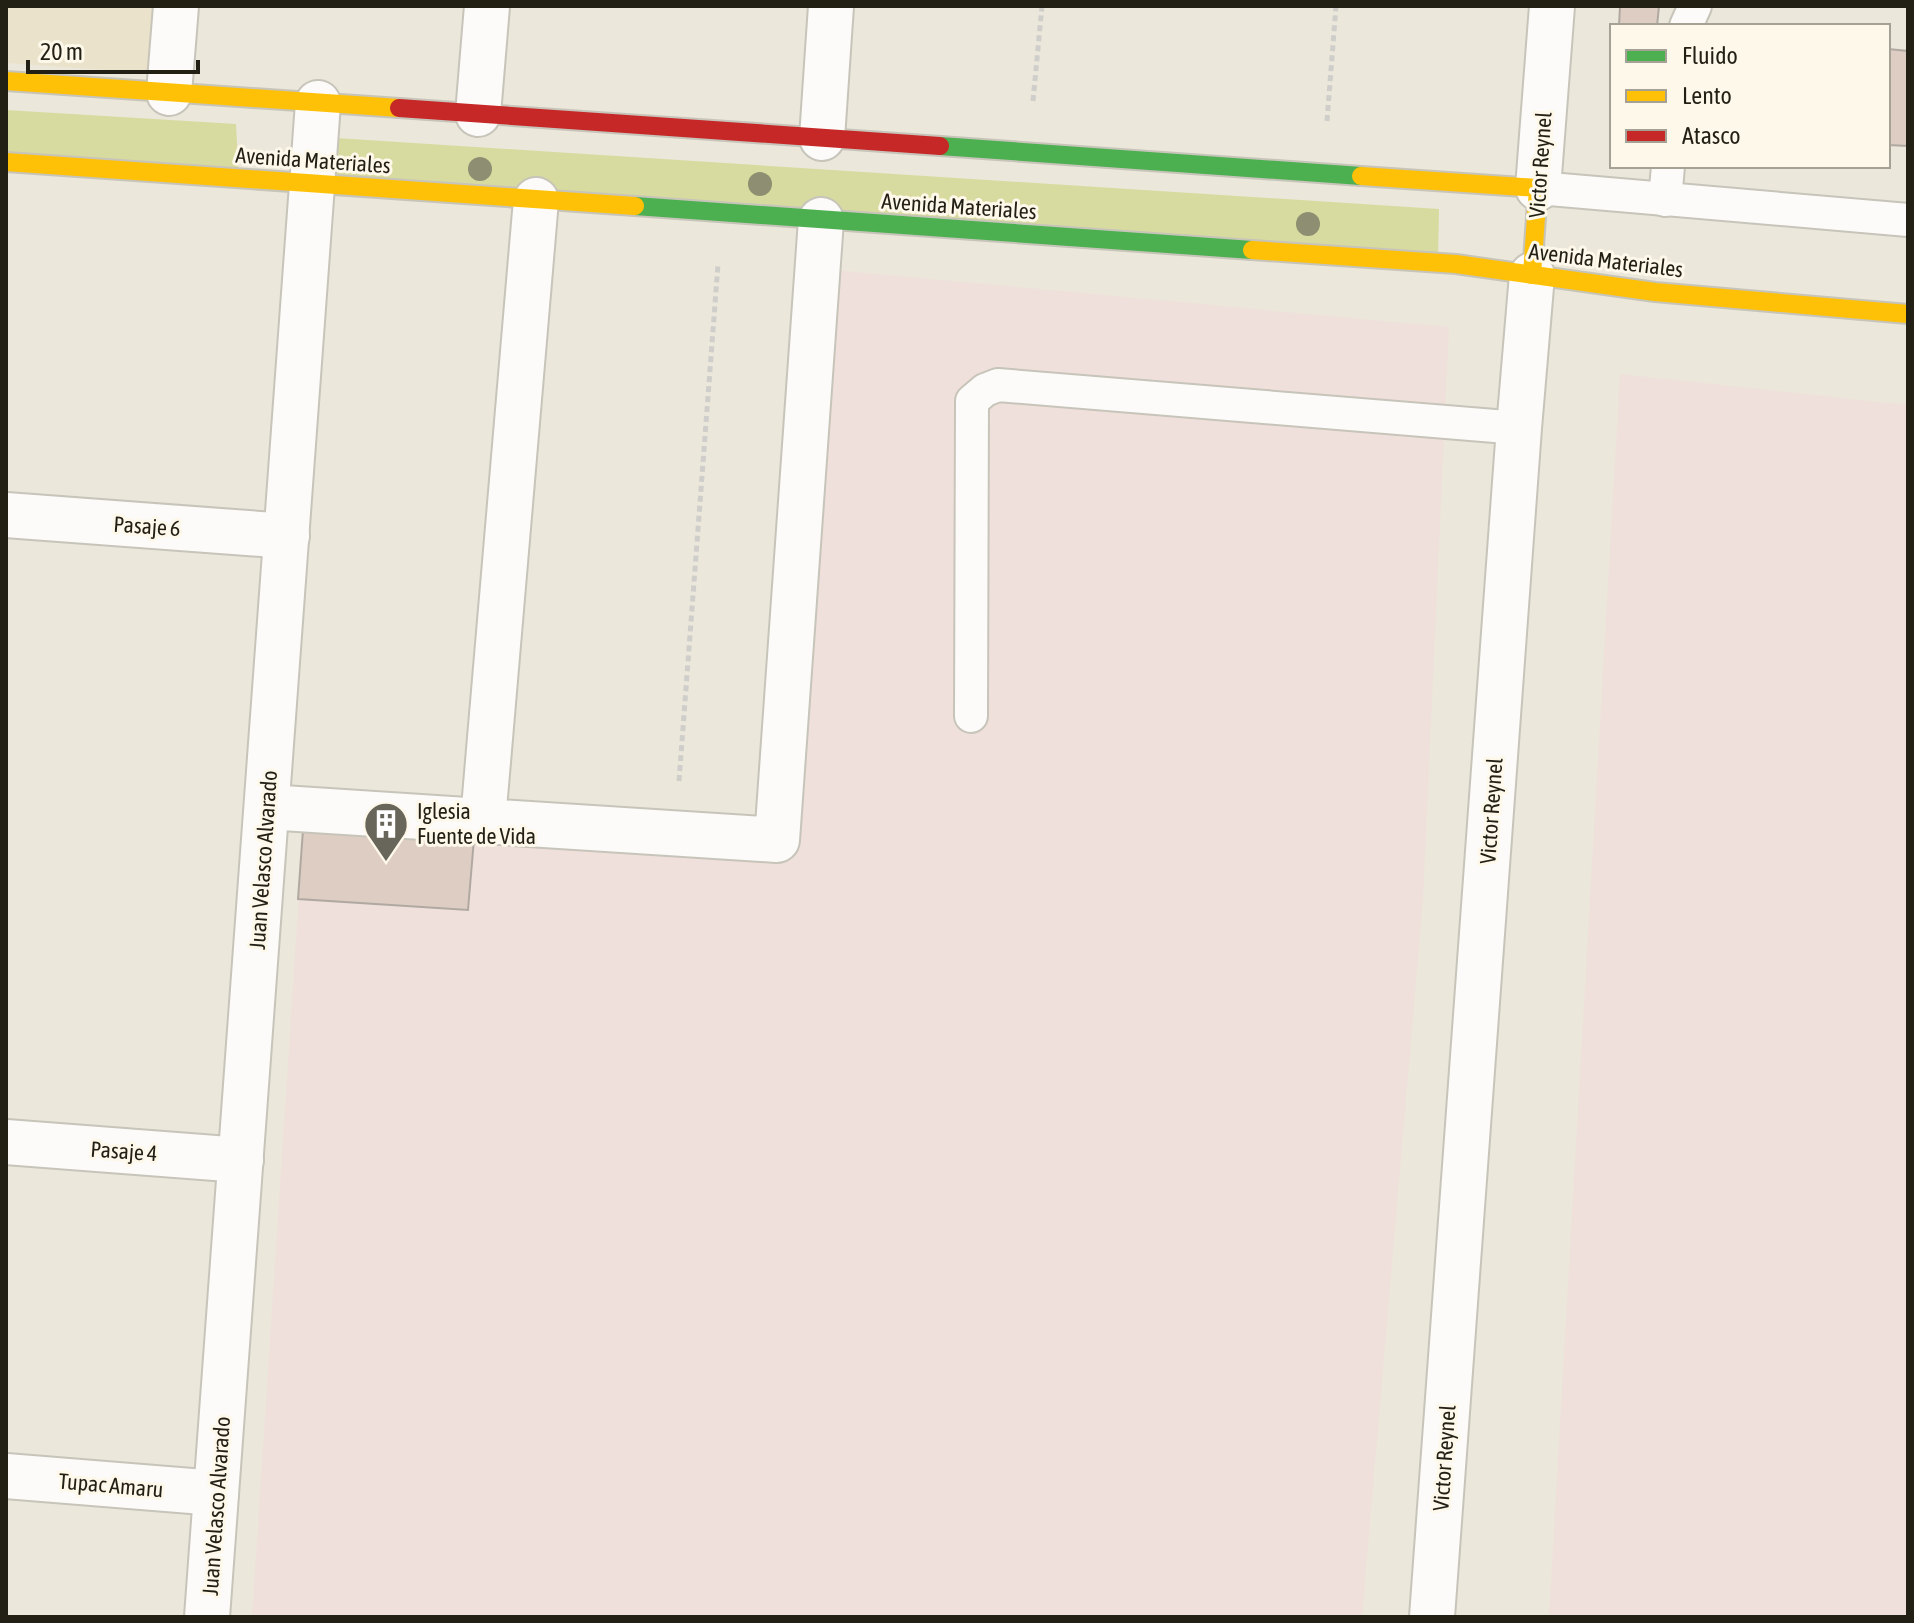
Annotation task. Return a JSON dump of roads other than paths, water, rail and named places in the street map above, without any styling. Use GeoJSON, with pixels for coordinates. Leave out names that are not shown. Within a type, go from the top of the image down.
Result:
{"type":"FeatureCollection","features":[{"type":"Feature","properties":{"kind":"street"},"geometry":{"type":"LineString","coordinates":[[169,93],[176,6]]}},
{"type":"Feature","properties":{"kind":"street"},"geometry":{"type":"LineString","coordinates":[[478,114],[487,6]]}},
{"type":"Feature","properties":{"kind":"street"},"geometry":{"type":"LineString","coordinates":[[822,138],[831,6]]}},
{"type":"Feature","properties":{"kind":"street","name":"Victor Reynel"},"geometry":{"type":"LineString","coordinates":[[1432,1617],[1552,6]]}},
{"type":"Feature","properties":{"kind":"street"},"geometry":{"type":"LineString","coordinates":[[6,81],[1538,188]]}},
{"type":"Feature","properties":{"kind":"street","name":"Juan Velasco Alvarado"},"geometry":{"type":"LineString","coordinates":[[207,1617],[318,103]]}},
{"type":"Feature","properties":{"kind":"street","name":"Avenida Materiales"},"geometry":{"type":"LineString","coordinates":[[6,162],[1456,264],[1655,292],[1908,314]]}},
{"type":"Feature","properties":{"kind":"street"},"geometry":{"type":"LineString","coordinates":[[483,820],[536,200]]}},
{"type":"Feature","properties":{"kind":"street"},"geometry":{"type":"LineString","coordinates":[[267,807],[777,840],[821,220]]}},
{"type":"Feature","properties":{"kind":"street","name":"Pasaje 6"},"geometry":{"type":"LineString","coordinates":[[6,515],[287,536]]}},
{"type":"Feature","properties":{"kind":"street","name":"Pasaje 4"},"geometry":{"type":"LineString","coordinates":[[6,1142],[241,1160]]}},
{"type":"Feature","properties":{"kind":"street","name":"Tupac Amaru"},"geometry":{"type":"LineString","coordinates":[[6,1476],[216,1493]]}},
{"type":"Feature","properties":{"kind":"lane"},"geometry":{"type":"LineString","coordinates":[[1665,200],[1668,168]]}},
{"type":"Feature","properties":{"kind":"lane"},"geometry":{"type":"LineString","coordinates":[[1538,188],[1908,220]]}},
{"type":"Feature","properties":{"kind":"lane"},"geometry":{"type":"LineString","coordinates":[[971,716],[972,401],[985,390],[998,385],[1519,428]]}},
{"type":"Feature","properties":{"kind":"place","name":"Iglesia Fuente de Vida"},"geometry":{"type":"Point","coordinates":[386,863]}}]}
